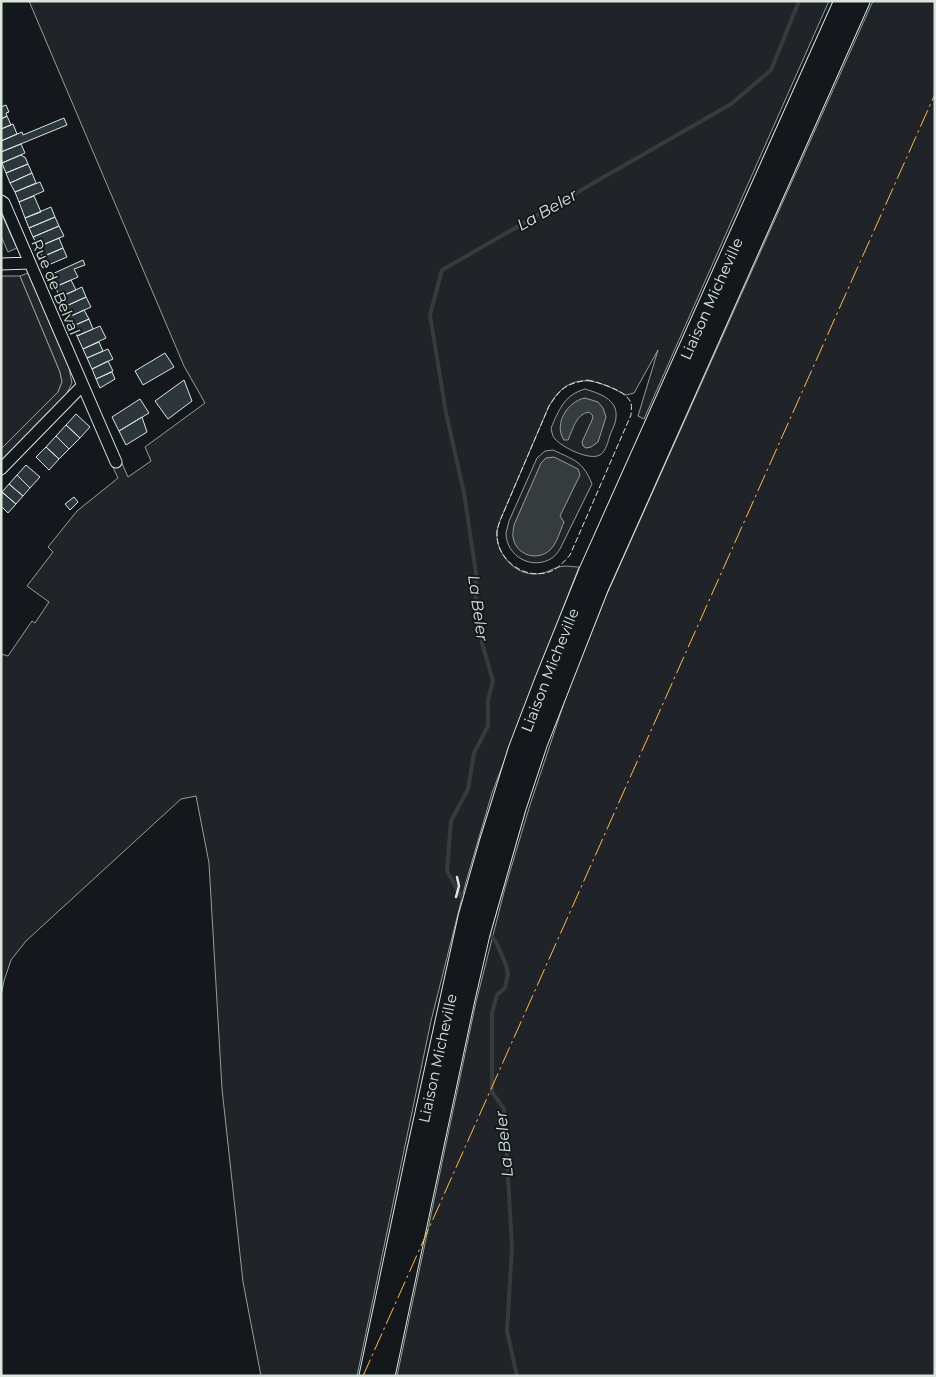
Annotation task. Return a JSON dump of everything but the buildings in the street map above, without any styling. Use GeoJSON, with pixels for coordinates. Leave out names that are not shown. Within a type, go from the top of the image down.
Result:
{"type":"FeatureCollection","features":[{"type":"Feature","properties":{"kind":"highway","name":"Liaison Micheville"},"geometry":{"type":"LineString","coordinates":[[386,1376],[465,999],[489,843],[518,750],[588,573],[844,1]]}},
{"type":"Feature","properties":{"kind":"highway","name":"Liaison Micheville"},"geometry":{"type":"LineString","coordinates":[[369,1376],[422,1125],[476,919],[538,742],[598,589],[860,1]]}},
{"type":"Feature","properties":{"kind":"street","name":"Rue de Belval"},"geometry":{"type":"LineString","coordinates":[[1,201],[4,203],[116,462]]}},
{"type":"Feature","properties":{"kind":"street"},"geometry":{"type":"LineString","coordinates":[[1,264],[30,263]]}},
{"type":"Feature","properties":{"kind":"street"},"geometry":{"type":"LineString","coordinates":[[1,469],[82,386]]}},
{"type":"Feature","properties":{"kind":"shaded area"},"geometry":{"type":"Polygon","coordinates":[[[29,1],[829,1],[644,419],[638,416],[658,350],[634,393],[626,395],[601,384],[584,381],[575,382],[567,386],[549,406],[499,523],[497,539],[499,546],[506,560],[518,570],[525,573],[538,574],[561,566],[579,567],[492,793],[466,882],[431,1021],[357,1376],[261,1376],[243,1282],[222,1089],[209,863],[196,796],[181,799],[26,941],[11,960],[1,996],[1,654],[8,656],[32,621],[35,623],[49,602],[27,586],[53,552],[48,547],[77,511],[118,478],[112,465],[120,459],[128,477],[151,461],[145,447],[205,403],[184,366],[29,1]]]}},
{"type":"Feature","properties":{"kind":"shaded area"},"geometry":{"type":"Polygon","coordinates":[[[873,1],[935,1],[935,1376],[397,1376],[476,1002],[505,888],[567,694],[606,596],[873,1]]]}},
{"type":"Feature","properties":{"kind":"shaded area"},"geometry":{"type":"Polygon","coordinates":[[[1,213],[17,248],[8,252],[1,236],[1,213]]]}},
{"type":"Feature","properties":{"kind":"shaded area"},"geometry":{"type":"Polygon","coordinates":[[[28,273],[69,368],[72,383],[65,397],[1,462],[1,449],[58,392],[62,382],[60,372],[20,276],[28,273]]]}},
{"type":"Feature","properties":{"kind":"shaded area"},"geometry":{"type":"Polygon","coordinates":[[[1,276],[20,276],[60,372],[62,382],[58,392],[1,449],[1,276]]]}},
{"type":"Feature","properties":{"kind":"shaded area"},"geometry":{"type":"Polygon","coordinates":[[[585,389],[606,398],[616,411],[615,422],[606,446],[600,455],[595,456],[583,455],[563,446],[554,438],[551,428],[567,399],[585,389]]]}},
{"type":"Feature","properties":{"kind":"shaded area"},"geometry":{"type":"Polygon","coordinates":[[[585,398],[598,402],[603,408],[606,417],[598,442],[586,448],[582,442],[593,416],[589,412],[578,419],[568,440],[564,440],[560,427],[561,420],[568,408],[585,398]]]}},
{"type":"Feature","properties":{"kind":"shaded area"},"geometry":{"type":"Polygon","coordinates":[[[553,450],[577,462],[585,470],[592,484],[557,553],[544,562],[529,562],[515,554],[510,548],[506,533],[509,521],[537,458],[545,451],[553,450]]]}},
{"type":"Feature","properties":{"kind":"shaded area"},"geometry":{"type":"Polygon","coordinates":[[[554,457],[578,469],[580,475],[560,516],[564,522],[555,544],[545,553],[535,556],[529,555],[516,546],[513,537],[514,525],[541,463],[546,458],[554,457]]]}},
{"type":"Feature","properties":{"kind":"waterway","name":"La Beler"},"geometry":{"type":"LineString","coordinates":[[465,901],[447,871],[451,821],[468,789],[474,753],[488,726],[488,700],[493,681],[482,643],[480,618],[475,594],[476,573],[464,493],[446,413],[430,315],[442,270],[731,104],[771,70],[799,1]]}},
{"type":"Feature","properties":{"kind":"waterway","name":"La Beler"},"geometry":{"type":"LineString","coordinates":[[487,931],[496,942],[508,974],[505,988],[497,995],[492,1013],[492,1092],[504,1109],[512,1247],[507,1331],[517,1376]]}},
{"type":"Feature","properties":{"kind":"fence"},"geometry":{"type":"LineString","coordinates":[[588,380],[624,394],[631,403],[631,415],[570,555],[559,566],[549,572],[536,574],[518,569],[511,564],[500,549],[497,540],[499,523],[549,406],[557,394],[565,387],[588,380]]}},
{"type":"Feature","properties":{"kind":"wall"},"geometry":{"type":"LineString","coordinates":[[456,897],[459,886],[457,877]]}},
{"type":"Feature","properties":{"kind":"power"},"geometry":{"type":"LineString","coordinates":[[363,1376],[935,94]]}}]}
